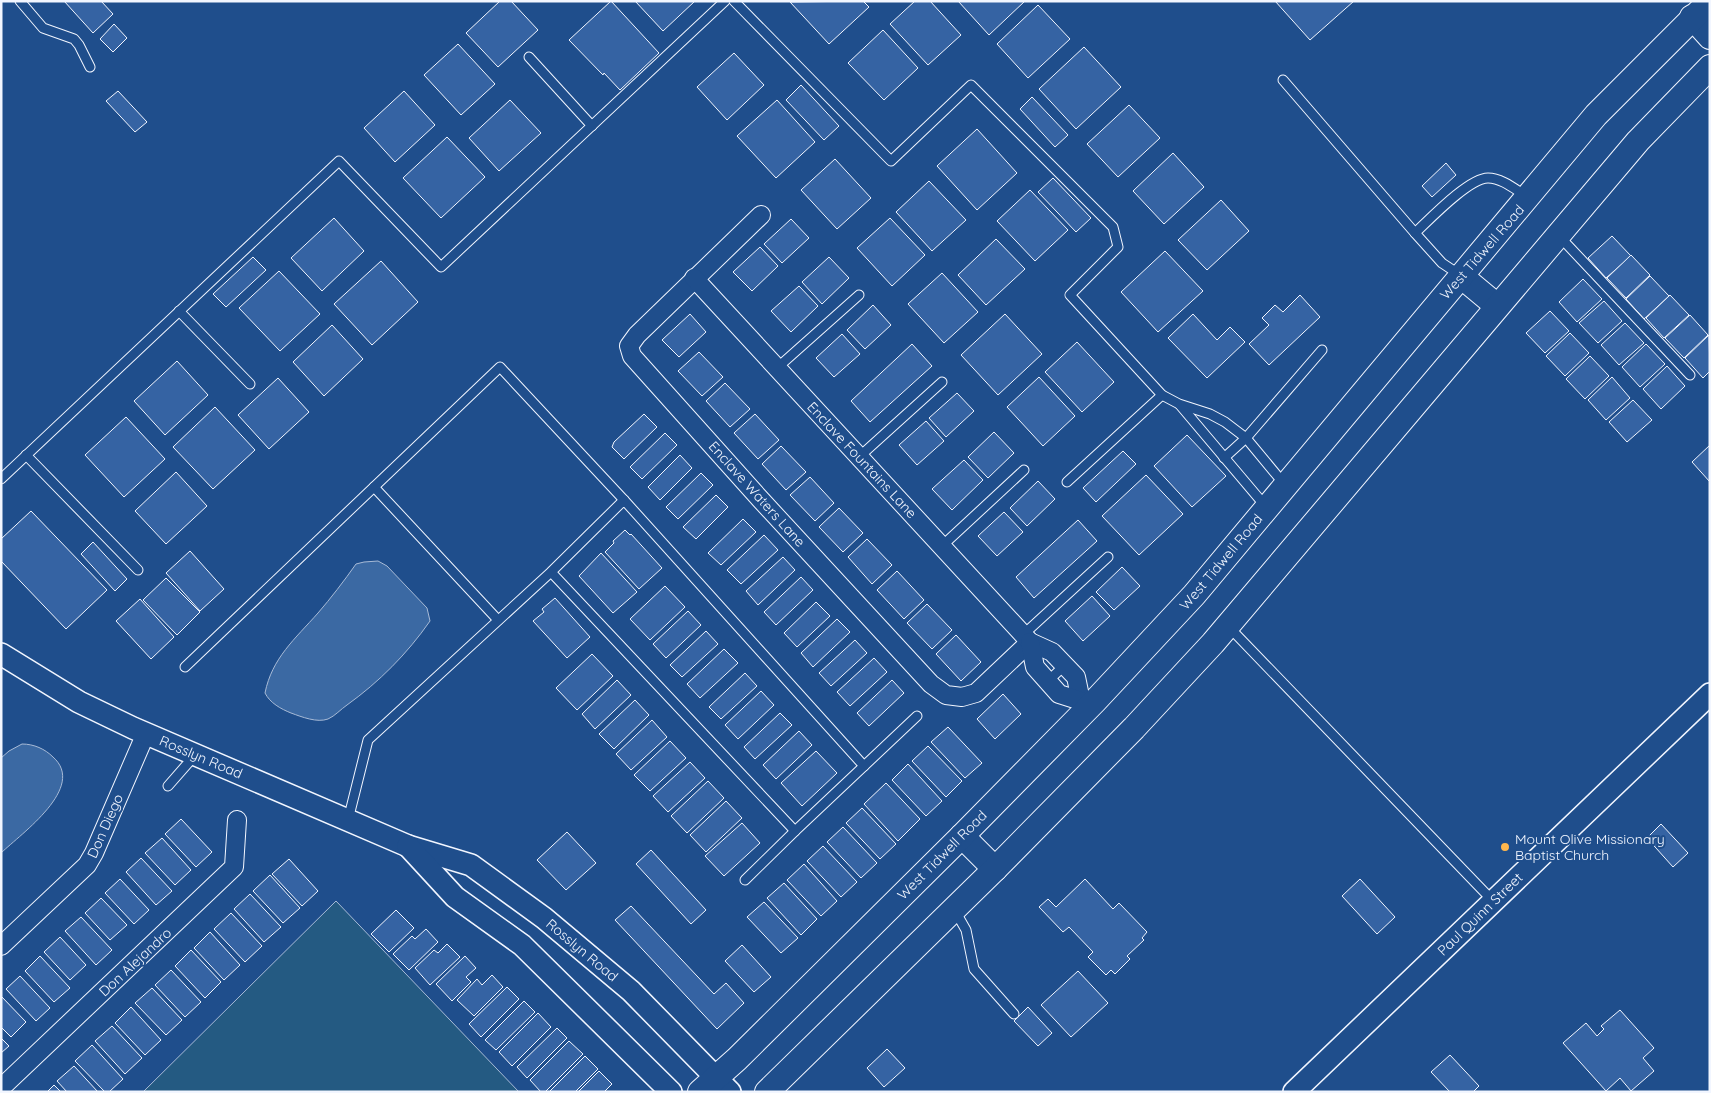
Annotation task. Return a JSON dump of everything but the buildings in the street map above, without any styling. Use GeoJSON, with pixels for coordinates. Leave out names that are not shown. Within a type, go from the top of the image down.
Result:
{"type":"FeatureCollection","features":[{"type":"Feature","properties":{"kind":"main road","name":"West Tidwell Road"},"geometry":{"type":"LineString","coordinates":[[715,1087],[736,1059],[962,836],[1084,704],[1194,595],[1461,276],[1529,198],[1596,115],[1710,1]]}},
{"type":"Feature","properties":{"kind":"main road"},"geometry":{"type":"LineString","coordinates":[[1692,18],[1710,37]]}},
{"type":"Feature","properties":{"kind":"main road"},"geometry":{"type":"LineString","coordinates":[[767,1092],[995,869],[1134,728],[1228,626],[1638,141],[1710,67]]}},
{"type":"Feature","properties":{"kind":"main road"},"geometry":{"type":"LineString","coordinates":[[1461,276],[1497,306]]}},
{"type":"Feature","properties":{"kind":"main road"},"geometry":{"type":"LineString","coordinates":[[962,836],[995,869]]}},
{"type":"Feature","properties":{"kind":"street","name":"Enclave Waters Lane"},"geometry":{"type":"LineString","coordinates":[[762,215],[636,335],[629,346],[632,356],[931,684],[946,695],[962,697],[976,693],[1027,638]]}},
{"type":"Feature","properties":{"kind":"street","name":"Enclave Fountains Lane"},"geometry":{"type":"LineString","coordinates":[[694,278],[1027,638],[1052,652],[1076,677],[1084,704]]}},
{"type":"Feature","properties":{"kind":"street"},"geometry":{"type":"LineString","coordinates":[[1027,638],[1035,667],[1059,694],[1084,704]]}},
{"type":"Feature","properties":{"kind":"street","name":"Rosslyn Road"},"geometry":{"type":"LineString","coordinates":[[1,654],[79,702],[146,733],[408,846],[471,866],[544,918],[631,991],[715,1087]]}},
{"type":"Feature","properties":{"kind":"street","name":"Paul Quinn Street"},"geometry":{"type":"LineString","coordinates":[[1294,1092],[1710,694]]}},
{"type":"Feature","properties":{"kind":"street","name":"Don Diego"},"geometry":{"type":"LineString","coordinates":[[1,946],[87,865],[146,733]]}},
{"type":"Feature","properties":{"kind":"street","name":"Don Alejandro"},"geometry":{"type":"LineString","coordinates":[[1,1088],[234,867],[237,820]]}},
{"type":"Feature","properties":{"kind":"street","name":"Rosslyn Road"},"geometry":{"type":"LineString","coordinates":[[408,846],[455,897],[522,945],[671,1092]]}},
{"type":"Feature","properties":{"kind":"lane"},"geometry":{"type":"LineString","coordinates":[[20,1],[43,28],[74,39],[90,67]]}},
{"type":"Feature","properties":{"kind":"lane"},"geometry":{"type":"LineString","coordinates":[[1,479],[339,161],[441,267],[725,1]]}},
{"type":"Feature","properties":{"kind":"lane"},"geometry":{"type":"LineString","coordinates":[[734,1],[891,161],[970,85],[1113,227],[1118,247],[1070,295],[1162,394],[1179,404],[1210,414],[1225,422],[1246,438],[1285,486]]}},
{"type":"Feature","properties":{"kind":"lane"},"geometry":{"type":"LineString","coordinates":[[530,57],[592,126]]}},
{"type":"Feature","properties":{"kind":"lane"},"geometry":{"type":"LineString","coordinates":[[1284,80],[1442,263],[1461,276]]}},
{"type":"Feature","properties":{"kind":"lane"},"geometry":{"type":"LineString","coordinates":[[1416,233],[1462,190],[1476,181],[1488,178],[1504,182],[1529,198]]}},
{"type":"Feature","properties":{"kind":"lane"},"geometry":{"type":"LineString","coordinates":[[1558,235],[1690,375]]}},
{"type":"Feature","properties":{"kind":"lane"},"geometry":{"type":"LineString","coordinates":[[777,368],[859,294]]}},
{"type":"Feature","properties":{"kind":"lane"},"geometry":{"type":"LineString","coordinates":[[179,311],[250,384]]}},
{"type":"Feature","properties":{"kind":"lane"},"geometry":{"type":"LineString","coordinates":[[1224,458],[1246,438],[1322,350]]}},
{"type":"Feature","properties":{"kind":"lane"},"geometry":{"type":"LineString","coordinates":[[185,667],[500,367],[624,500],[864,766]]}},
{"type":"Feature","properties":{"kind":"lane"},"geometry":{"type":"LineString","coordinates":[[859,457],[942,382]]}},
{"type":"Feature","properties":{"kind":"lane"},"geometry":{"type":"LineString","coordinates":[[1067,482],[1162,394]]}},
{"type":"Feature","properties":{"kind":"lane"},"geometry":{"type":"LineString","coordinates":[[1179,404],[1267,508]]}},
{"type":"Feature","properties":{"kind":"lane"},"geometry":{"type":"LineString","coordinates":[[26,455],[138,570]]}},
{"type":"Feature","properties":{"kind":"lane"},"geometry":{"type":"LineString","coordinates":[[942,546],[1024,470]]}},
{"type":"Feature","properties":{"kind":"lane"},"geometry":{"type":"LineString","coordinates":[[374,487],[498,620]]}},
{"type":"Feature","properties":{"kind":"lane"},"geometry":{"type":"LineString","coordinates":[[348,820],[368,740],[551,572],[624,500]]}},
{"type":"Feature","properties":{"kind":"lane"},"geometry":{"type":"LineString","coordinates":[[1027,638],[1108,557]]}},
{"type":"Feature","properties":{"kind":"lane"},"geometry":{"type":"LineString","coordinates":[[551,572],[795,831]]}},
{"type":"Feature","properties":{"kind":"lane"},"geometry":{"type":"LineString","coordinates":[[1228,626],[1494,901]]}},
{"type":"Feature","properties":{"kind":"lane"},"geometry":{"type":"LineString","coordinates":[[1048,681],[1065,665]]}},
{"type":"Feature","properties":{"kind":"lane"},"geometry":{"type":"LineString","coordinates":[[745,880],[917,716]]}},
{"type":"Feature","properties":{"kind":"lane"},"geometry":{"type":"LineString","coordinates":[[168,786],[196,754]]}},
{"type":"Feature","properties":{"kind":"lane"},"geometry":{"type":"LineString","coordinates":[[954,909],[966,930],[974,969],[1014,1014]]}},
{"type":"Feature","properties":{"kind":"shaded area"},"geometry":{"type":"Polygon","coordinates":[[[378,561],[387,566],[427,608],[430,621],[392,667],[331,718],[324,720],[310,719],[283,710],[270,700],[265,693],[268,681],[279,659],[328,601],[356,564],[378,561]]]}},
{"type":"Feature","properties":{"kind":"shaded area"},"geometry":{"type":"Polygon","coordinates":[[[22,744],[39,748],[53,757],[61,769],[62,782],[57,795],[48,809],[1,853],[1,758],[22,744]]]}},
{"type":"Feature","properties":{"kind":"shaded area"},"geometry":{"type":"Polygon","coordinates":[[[336,901],[519,1092],[143,1092],[336,901]]]}},
{"type":"Feature","properties":{"kind":"place","name":"Mount Olive Missionary Baptist Church"},"geometry":{"type":"Point","coordinates":[1505,847]}}]}
